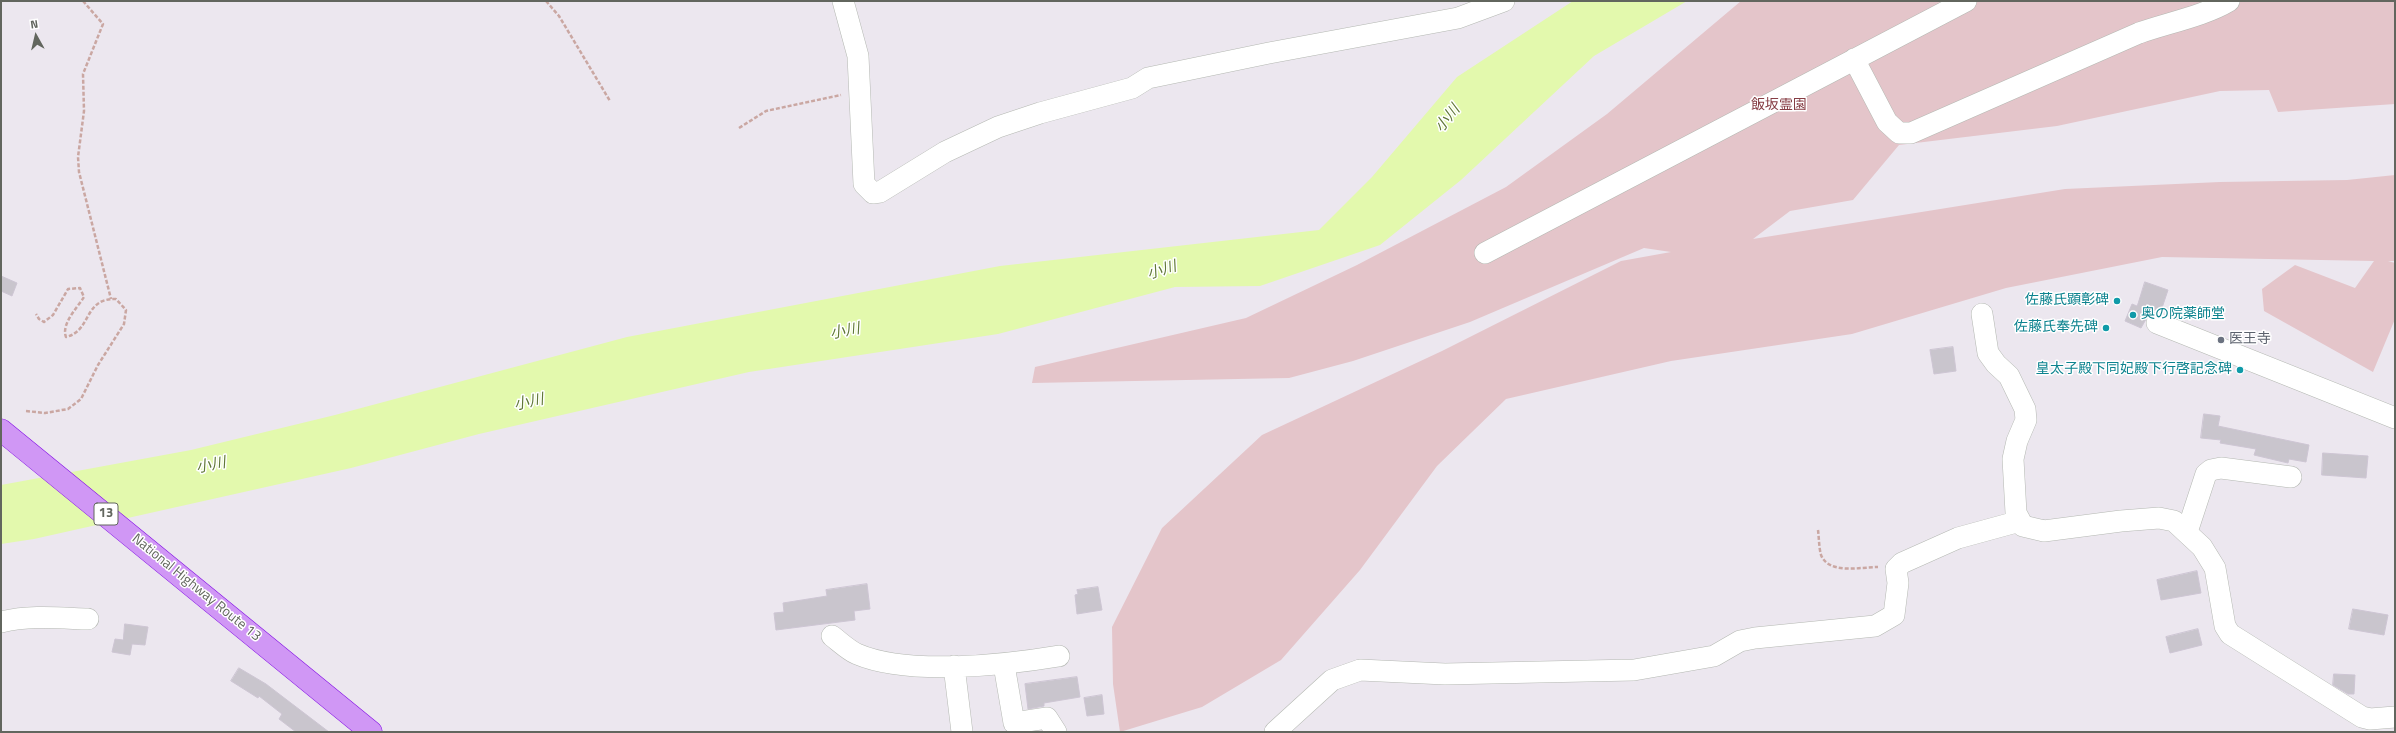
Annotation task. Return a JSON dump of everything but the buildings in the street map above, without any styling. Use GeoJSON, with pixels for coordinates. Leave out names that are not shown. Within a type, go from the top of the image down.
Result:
{"type":"FeatureCollection","features":[{"type":"Feature","properties":{"kind":"highway","name":"National Highway Route 13"},"geometry":{"type":"LineString","coordinates":[[1,430],[210,598],[372,732]]}},
{"type":"Feature","properties":{"kind":"street"},"geometry":{"type":"LineString","coordinates":[[843,1],[858,56],[864,184],[873,193],[880,192],[946,152],[998,127],[1040,113],[1132,88],[1148,78],[1269,52],[1458,18],[1504,1]]}},
{"type":"Feature","properties":{"kind":"street"},"geometry":{"type":"LineString","coordinates":[[1484,253],[1966,1]]}},
{"type":"Feature","properties":{"kind":"street"},"geometry":{"type":"LineString","coordinates":[[1854,59],[1887,122],[1899,133],[1911,132],[2139,33],[2214,9],[2229,1]]}},
{"type":"Feature","properties":{"kind":"street"},"geometry":{"type":"LineString","coordinates":[[1982,314],[1988,353],[1996,364],[2009,376],[2025,408],[2026,420],[2017,440],[2013,459],[2016,514],[2023,526],[2030,529],[2044,531],[2121,520],[2159,518],[2174,521],[2202,547],[2215,568],[2225,626],[2230,634],[2362,717],[2370,719],[2395,717]]}},
{"type":"Feature","properties":{"kind":"street"},"geometry":{"type":"LineString","coordinates":[[2157,323],[2395,418]]}},
{"type":"Feature","properties":{"kind":"street"},"geometry":{"type":"LineString","coordinates":[[2187,532],[2204,481],[2211,470],[2221,468],[2291,477]]}},
{"type":"Feature","properties":{"kind":"street"},"geometry":{"type":"LineString","coordinates":[[1275,732],[1332,680],[1360,670],[1445,674],[1634,670],[1714,656],[1740,641],[1755,638],[1875,626],[1894,615],[1898,582],[1896,569],[1899,566],[1917,556],[1958,538],[2020,521]]}},
{"type":"Feature","properties":{"kind":"street"},"geometry":{"type":"LineString","coordinates":[[1,622],[16,618],[42,617],[88,619]]}},
{"type":"Feature","properties":{"kind":"street"},"geometry":{"type":"LineString","coordinates":[[832,636],[855,653],[893,664],[954,666],[1004,664],[1060,656]]}},
{"type":"Feature","properties":{"kind":"street"},"geometry":{"type":"LineString","coordinates":[[1004,664],[1014,722],[1048,718],[1056,732]]}},
{"type":"Feature","properties":{"kind":"street"},"geometry":{"type":"LineString","coordinates":[[954,666],[962,732]]}},
{"type":"Feature","properties":{"kind":"path"},"geometry":{"type":"LineString","coordinates":[[84,1],[103,24],[83,74],[84,111],[78,156],[80,172],[111,299]]}},
{"type":"Feature","properties":{"kind":"path"},"geometry":{"type":"LineString","coordinates":[[546,1],[559,16],[610,101]]}},
{"type":"Feature","properties":{"kind":"path"},"geometry":{"type":"LineString","coordinates":[[739,128],[766,110],[860,92]]}},
{"type":"Feature","properties":{"kind":"path"},"geometry":{"type":"LineString","coordinates":[[26,411],[45,413],[68,409],[81,399],[98,365],[124,324],[126,310],[116,299],[106,299],[94,306],[81,330],[66,337],[65,333],[68,321],[84,297],[80,288],[68,289],[53,315],[44,322],[38,319],[36,314]]}},
{"type":"Feature","properties":{"kind":"path"},"geometry":{"type":"LineString","coordinates":[[1818,530],[1821,555],[1826,563],[1833,567],[1899,566]]}},
{"type":"Feature","properties":{"kind":"green space","name":"飯坂霊園"},"geometry":{"type":"Polygon","coordinates":[[[1741,1],[2395,1],[2395,104],[2278,112],[2269,90],[2220,91],[2057,126],[1899,145],[1853,200],[1790,211],[1753,239],[2065,189],[2220,182],[2347,180],[2395,175],[2395,261],[2388,261],[2395,263],[2395,319],[2373,372],[2264,311],[2262,289],[2295,265],[2355,288],[2374,261],[2162,257],[2006,288],[1852,334],[1671,361],[1506,399],[1437,466],[1360,570],[1281,660],[1202,707],[1120,732],[1113,684],[1112,627],[1162,528],[1262,435],[1442,351],[1621,261],[1671,252],[1644,248],[1470,322],[1353,361],[1289,378],[1032,383],[1035,367],[1246,318],[1357,265],[1506,187],[1607,114],[1741,1]]]}},
{"type":"Feature","properties":{"kind":"water","name":"小川"},"geometry":{"type":"Polygon","coordinates":[[[1573,1],[1687,1],[1594,56],[1461,180],[1380,245],[1260,286],[1175,287],[998,334],[749,372],[479,434],[351,468],[34,539],[1,544],[1,485],[191,450],[335,415],[627,337],[1000,266],[1319,230],[1372,177],[1457,77],[1573,1]]]}},
{"type":"Feature","properties":{"kind":"place","name":"佐藤氏顕彰碑"},"geometry":{"type":"Point","coordinates":[2117,301]}},
{"type":"Feature","properties":{"kind":"place","name":"奥の院薬師堂"},"geometry":{"type":"Point","coordinates":[2133,315]}},
{"type":"Feature","properties":{"kind":"place","name":"佐藤氏奉先碑"},"geometry":{"type":"Point","coordinates":[2106,328]}},
{"type":"Feature","properties":{"kind":"place","name":"医王寺"},"geometry":{"type":"Point","coordinates":[2221,340]}},
{"type":"Feature","properties":{"kind":"place","name":"皇太子殿下同妃殿下行啓記念碑"},"geometry":{"type":"Point","coordinates":[2240,370]}}]}
